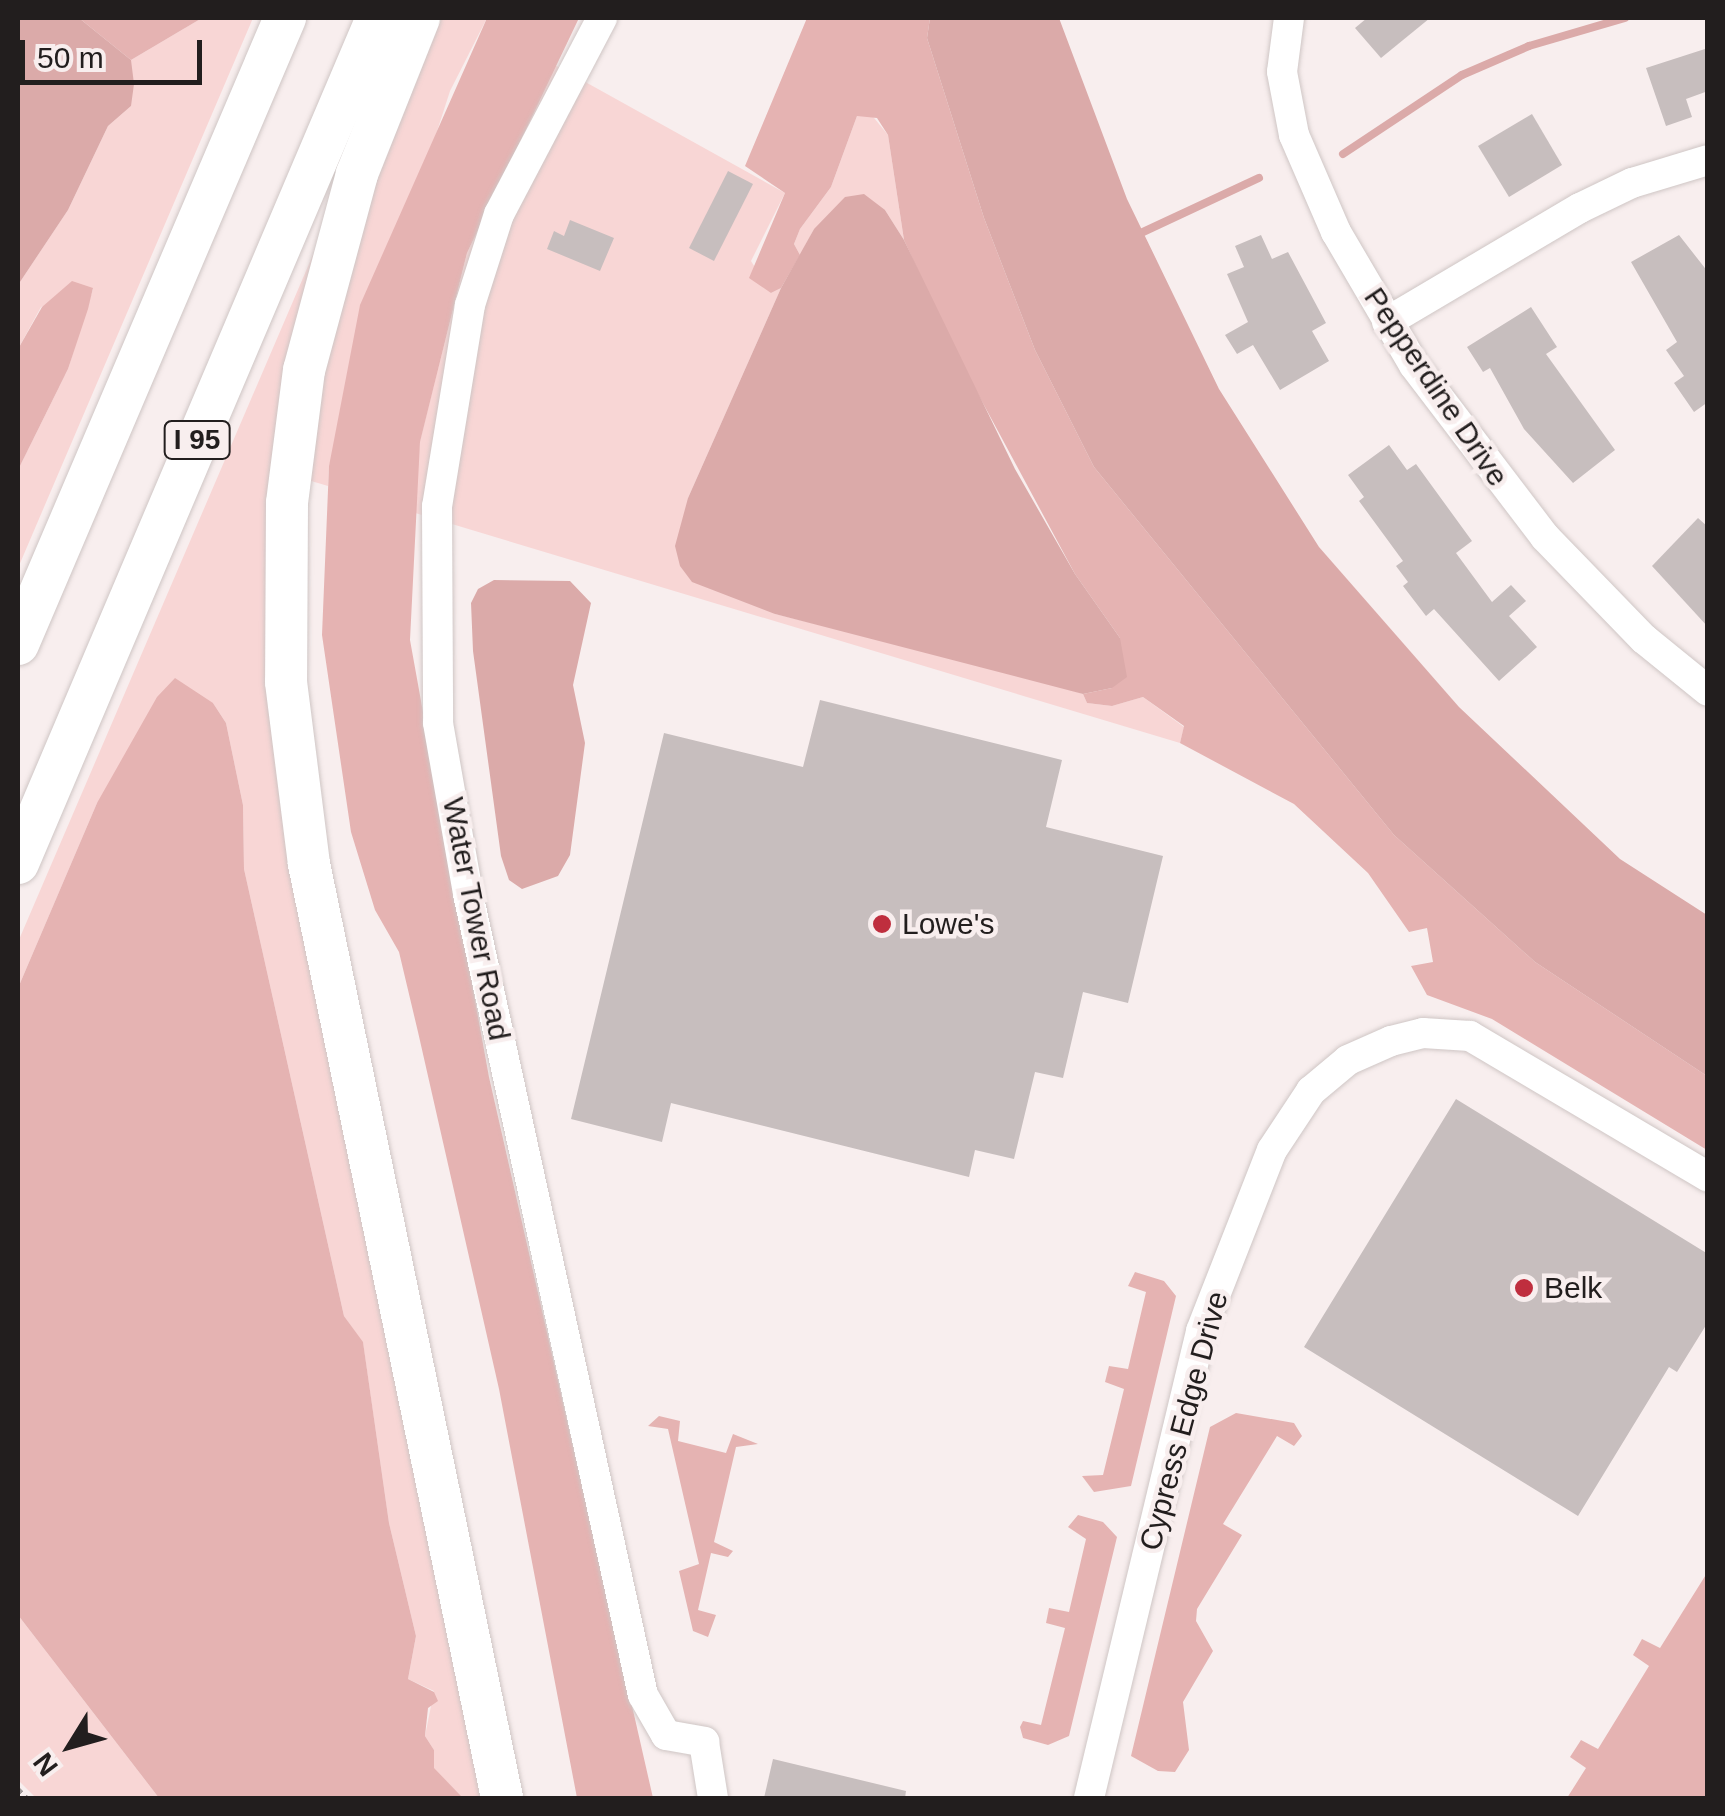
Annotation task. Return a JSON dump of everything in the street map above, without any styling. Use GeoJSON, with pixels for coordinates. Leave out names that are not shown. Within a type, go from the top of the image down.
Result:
{"type":"FeatureCollection","features":[{"type":"Feature","properties":{"kind":"highway","name":"I 95"},"geometry":{"type":"LineString","coordinates":[[18,644],[285,18]]}},
{"type":"Feature","properties":{"kind":"highway","name":"I 95"},"geometry":{"type":"LineString","coordinates":[[18,863],[377,18]]}},
{"type":"Feature","properties":{"kind":"highway"},"geometry":{"type":"LineString","coordinates":[[420,18],[346,209],[304,370],[287,503],[286,682],[316,897],[502,1798]]}},
{"type":"Feature","properties":{"kind":"street","name":"Water Tower Road"},"geometry":{"type":"LineString","coordinates":[[602,18],[499,214],[470,305],[437,506],[438,723],[468,894],[643,1695],[666,1735],[704,1742],[713,1798]]}},
{"type":"Feature","properties":{"kind":"street","name":"Pepperdine Drive"},"geometry":{"type":"LineString","coordinates":[[1289,18],[1282,72],[1294,136],[1336,232],[1388,322],[1463,435],[1544,537],[1644,639],[1708,691]]}},
{"type":"Feature","properties":{"kind":"street"},"geometry":{"type":"LineString","coordinates":[[1388,322],[1580,208],[1632,182],[1708,160]]}},
{"type":"Feature","properties":{"kind":"street","name":"Cypress Edge Drive"},"geometry":{"type":"LineString","coordinates":[[1090,1798],[1201,1331],[1272,1150],[1310,1091],[1348,1060],[1392,1042],[1423,1034],[1470,1036],[1708,1177]]}},
{"type":"Feature","properties":{"kind":"path"},"geometry":{"type":"LineString","coordinates":[[18,1789],[26,1798]]}},
{"type":"Feature","properties":{"kind":"shaded area"},"geometry":{"type":"Polygon","coordinates":[[[18,18],[79,18],[131,60],[134,84],[131,106],[108,126],[68,210],[18,285],[18,18]]]}},
{"type":"Feature","properties":{"kind":"shaded area"},"geometry":{"type":"Polygon","coordinates":[[[79,18],[202,18],[131,60],[79,18]]]}},
{"type":"Feature","properties":{"kind":"shaded area"},"geometry":{"type":"Polygon","coordinates":[[[202,18],[253,18],[18,568],[18,470],[68,369],[93,289],[41,307],[18,349],[18,285],[68,210],[108,126],[131,106],[131,60],[202,18]]]}},
{"type":"Feature","properties":{"kind":"shaded area"},"geometry":{"type":"Polygon","coordinates":[[[435,18],[487,18],[450,91],[329,466],[328,486],[308,480],[305,447],[351,235],[435,18]]]}},
{"type":"Feature","properties":{"kind":"shaded area"},"geometry":{"type":"Polygon","coordinates":[[[487,18],[579,18],[467,253],[420,442],[410,640],[489,1077],[653,1798],[577,1798],[499,1389],[418,1032],[399,952],[375,910],[351,832],[322,635],[329,466],[360,305],[487,18]]]}},
{"type":"Feature","properties":{"kind":"shaded area"},"geometry":{"type":"Polygon","coordinates":[[[807,18],[930,18],[927,38],[984,218],[1035,350],[1094,467],[1394,835],[1535,962],[1707,1076],[1707,1150],[1492,1019],[1427,995],[1411,966],[1433,962],[1427,928],[1409,932],[1368,873],[1294,804],[1180,743],[1184,726],[1143,697],[1112,706],[1087,703],[1083,694],[1112,688],[1120,638],[1075,574],[957,355],[904,240],[888,135],[877,118],[857,116],[831,187],[800,229],[794,244],[800,255],[781,288],[771,293],[749,278],[785,193],[745,166],[807,18]]]}},
{"type":"Feature","properties":{"kind":"shaded area"},"geometry":{"type":"Polygon","coordinates":[[[930,18],[1059,18],[1127,199],[1219,389],[1319,547],[1459,707],[1620,859],[1707,915],[1707,1076],[1535,962],[1394,835],[1094,467],[1035,350],[984,218],[927,38],[930,18]]]}},
{"type":"Feature","properties":{"kind":"shaded area"},"geometry":{"type":"Polygon","coordinates":[[[553,64],[785,193],[751,261],[771,293],[781,288],[688,498],[775,614],[1026,675],[1083,694],[1087,703],[1112,706],[1143,697],[1184,727],[1180,743],[412,512],[420,441],[467,253],[553,64]]]}},
{"type":"Feature","properties":{"kind":"shaded area"},"geometry":{"type":"Polygon","coordinates":[[[870,113],[888,135],[904,240],[885,210],[814,229],[800,255],[794,244],[800,229],[831,187],[857,116],[870,113]]]}},
{"type":"Feature","properties":{"kind":"shaded area"},"geometry":{"type":"Polygon","coordinates":[[[864,194],[885,210],[904,240],[1015,469],[1075,574],[1120,638],[1127,677],[1112,688],[1083,694],[775,614],[692,582],[680,566],[675,546],[688,498],[781,288],[814,229],[845,197],[864,194]]]}},
{"type":"Feature","properties":{"kind":"shaded area"},"geometry":{"type":"Polygon","coordinates":[[[315,250],[275,550],[480,1798],[463,1798],[434,1769],[434,1750],[425,1736],[434,1691],[408,1679],[416,1636],[389,1523],[363,1343],[344,1316],[244,869],[243,805],[226,723],[213,703],[97,803],[18,988],[18,942],[315,250]]]}},
{"type":"Feature","properties":{"kind":"shaded area"},"geometry":{"type":"Polygon","coordinates":[[[72,281],[93,288],[88,309],[68,369],[18,470],[18,349],[42,307],[72,281]]]}},
{"type":"Feature","properties":{"kind":"shaded area"},"geometry":{"type":"Polygon","coordinates":[[[494,580],[570,581],[591,603],[573,685],[585,743],[570,855],[558,876],[522,889],[509,880],[501,856],[473,651],[471,603],[478,589],[494,580]]]}},
{"type":"Feature","properties":{"kind":"shaded area"},"geometry":{"type":"Polygon","coordinates":[[[175,678],[213,703],[226,723],[243,805],[244,869],[344,1316],[363,1342],[389,1523],[416,1636],[408,1679],[434,1692],[438,1701],[428,1708],[425,1736],[434,1750],[434,1768],[463,1798],[159,1798],[18,1615],[18,988],[97,803],[157,697],[175,678]]]}},
{"type":"Feature","properties":{"kind":"shaded area"},"geometry":{"type":"Polygon","coordinates":[[[1135,1272],[1164,1281],[1176,1296],[1131,1486],[1094,1492],[1082,1476],[1103,1475],[1124,1389],[1105,1382],[1109,1366],[1128,1369],[1146,1292],[1128,1286],[1135,1272]]]}},
{"type":"Feature","properties":{"kind":"shaded area"},"geometry":{"type":"Polygon","coordinates":[[[1236,1413],[1294,1423],[1302,1436],[1294,1446],[1277,1436],[1223,1524],[1242,1535],[1197,1609],[1196,1621],[1213,1651],[1183,1702],[1189,1750],[1175,1772],[1158,1771],[1131,1756],[1210,1427],[1236,1413]]]}},
{"type":"Feature","properties":{"kind":"shaded area"},"geometry":{"type":"Polygon","coordinates":[[[659,1416],[680,1421],[678,1441],[726,1453],[733,1434],[758,1444],[736,1447],[714,1542],[733,1551],[728,1557],[711,1553],[698,1610],[716,1615],[708,1637],[693,1631],[679,1571],[699,1564],[668,1429],[648,1426],[659,1416]]]}},
{"type":"Feature","properties":{"kind":"shaded area"},"geometry":{"type":"Polygon","coordinates":[[[1078,1515],[1103,1522],[1117,1537],[1069,1736],[1048,1745],[1023,1738],[1020,1727],[1023,1721],[1041,1725],[1065,1628],[1046,1623],[1049,1608],[1069,1612],[1086,1539],[1068,1527],[1078,1515]]]}},
{"type":"Feature","properties":{"kind":"shaded area"},"geometry":{"type":"Polygon","coordinates":[[[1707,1573],[1707,1798],[1567,1798],[1586,1768],[1570,1757],[1581,1740],[1598,1749],[1649,1666],[1633,1655],[1642,1639],[1660,1648],[1707,1573]]]}},
{"type":"Feature","properties":{"kind":"shaded area"},"geometry":{"type":"Polygon","coordinates":[[[18,1615],[159,1798],[36,1798],[18,1780],[18,1615]]]}},
{"type":"Feature","properties":{"kind":"building"},"geometry":{"type":"Polygon","coordinates":[[[1367,18],[1430,18],[1381,58],[1355,28],[1367,18]]]}},
{"type":"Feature","properties":{"kind":"building"},"geometry":{"type":"Polygon","coordinates":[[[1708,48],[1708,91],[1686,99],[1692,117],[1666,126],[1646,68],[1708,48]]]}},
{"type":"Feature","properties":{"kind":"building"},"geometry":{"type":"Polygon","coordinates":[[[1532,114],[1562,165],[1509,197],[1478,146],[1532,114]]]}},
{"type":"Feature","properties":{"kind":"building"},"geometry":{"type":"Polygon","coordinates":[[[728,171],[753,184],[714,261],[689,248],[728,171]]]}},
{"type":"Feature","properties":{"kind":"building"},"geometry":{"type":"Polygon","coordinates":[[[570,220],[614,238],[600,271],[547,249],[554,231],[564,236],[570,220]]]}},
{"type":"Feature","properties":{"kind":"building"},"geometry":{"type":"Polygon","coordinates":[[[1261,235],[1272,259],[1288,252],[1326,323],[1312,331],[1329,361],[1280,390],[1253,345],[1237,354],[1225,335],[1248,322],[1227,274],[1244,267],[1235,246],[1261,235]]]}},
{"type":"Feature","properties":{"kind":"building"},"geometry":{"type":"Polygon","coordinates":[[[1679,235],[1708,272],[1708,402],[1694,412],[1674,383],[1684,376],[1666,350],[1677,342],[1631,262],[1679,235]]]}},
{"type":"Feature","properties":{"kind":"building"},"geometry":{"type":"Polygon","coordinates":[[[1531,307],[1557,347],[1546,354],[1615,450],[1573,483],[1524,429],[1490,368],[1483,372],[1467,347],[1531,307]]]}},
{"type":"Feature","properties":{"kind":"building"},"geometry":{"type":"Polygon","coordinates":[[[1389,445],[1407,470],[1416,464],[1472,541],[1456,553],[1492,602],[1511,585],[1526,601],[1509,616],[1537,647],[1499,681],[1434,609],[1426,616],[1403,586],[1408,582],[1396,566],[1403,561],[1359,501],[1364,497],[1348,475],[1389,445]]]}},
{"type":"Feature","properties":{"kind":"building"},"geometry":{"type":"Polygon","coordinates":[[[1698,518],[1708,527],[1708,627],[1652,566],[1698,518]]]}},
{"type":"Feature","properties":{"kind":"building","name":"Lowe's"},"geometry":{"type":"Polygon","coordinates":[[[820,700],[1062,760],[1046,827],[1163,856],[1128,1003],[1083,992],[1063,1078],[1035,1072],[1014,1159],[975,1150],[969,1177],[671,1103],[662,1142],[571,1119],[664,733],[803,767],[820,700]]]}},
{"type":"Feature","properties":{"kind":"building","name":"Belk"},"geometry":{"type":"Polygon","coordinates":[[[1456,1099],[1708,1254],[1708,1322],[1677,1372],[1669,1367],[1578,1516],[1304,1347],[1456,1099]]]}},
{"type":"Feature","properties":{"kind":"building"},"geometry":{"type":"Polygon","coordinates":[[[773,1759],[906,1791],[905,1798],[764,1798],[773,1759]]]}},
{"type":"Feature","properties":{"kind":"waterway"},"geometry":{"type":"LineString","coordinates":[[1343,154],[1462,75],[1529,46],[1625,18]]}},
{"type":"Feature","properties":{"kind":"waterway"},"geometry":{"type":"LineString","coordinates":[[1143,232],[1259,178]]}},
{"type":"Feature","properties":{"kind":"place","name":"Lowe's"},"geometry":{"type":"Point","coordinates":[882,924]}},
{"type":"Feature","properties":{"kind":"place","name":"Belk"},"geometry":{"type":"Point","coordinates":[1524,1288]}}]}
